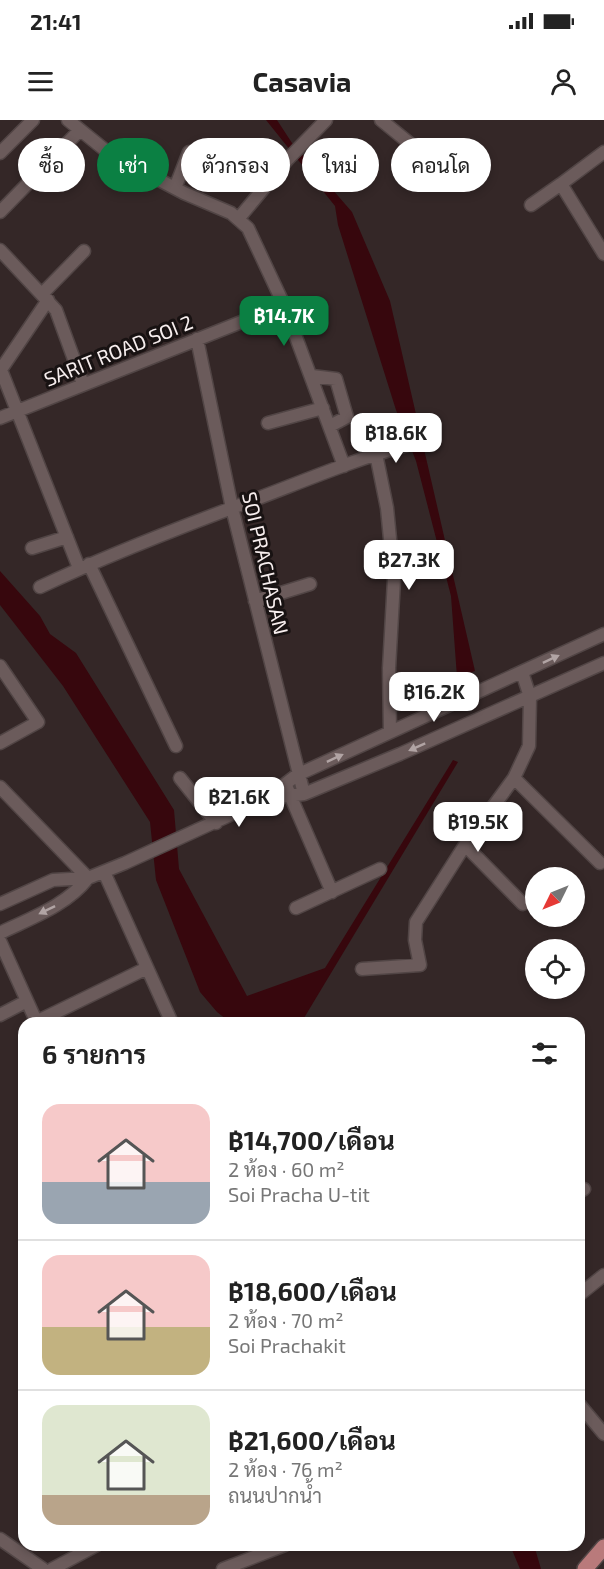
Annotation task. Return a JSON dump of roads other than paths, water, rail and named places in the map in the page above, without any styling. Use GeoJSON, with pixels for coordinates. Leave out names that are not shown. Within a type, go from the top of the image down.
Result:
{"type":"FeatureCollection","features":[{"type":"Feature","properties":{"kind":"main road"},"geometry":{"type":"LineString","coordinates":[[585,1569],[603,1552]]}},
{"type":"Feature","properties":{"kind":"street"},"geometry":{"type":"LineString","coordinates":[[0,153],[33,120]]}},
{"type":"Feature","properties":{"kind":"street"},"geometry":{"type":"LineString","coordinates":[[68,120],[110,154],[239,218],[248,228],[284,304],[344,466]]}},
{"type":"Feature","properties":{"kind":"street"},"geometry":{"type":"LineString","coordinates":[[239,218],[288,159],[326,120]]}},
{"type":"Feature","properties":{"kind":"street"},"geometry":{"type":"LineString","coordinates":[[381,120],[403,138]]}},
{"type":"Feature","properties":{"kind":"street"},"geometry":{"type":"LineString","coordinates":[[0,212],[80,130]]}},
{"type":"Feature","properties":{"kind":"street"},"geometry":{"type":"LineString","coordinates":[[531,205],[604,152]]}},
{"type":"Feature","properties":{"kind":"street"},"geometry":{"type":"LineString","coordinates":[[175,188],[181,173]]}},
{"type":"Feature","properties":{"kind":"street"},"geometry":{"type":"LineString","coordinates":[[561,184],[603,250]]}},
{"type":"Feature","properties":{"kind":"street"},"geometry":{"type":"LineString","coordinates":[[0,250],[56,310],[83,384]]}},
{"type":"Feature","properties":{"kind":"street"},"geometry":{"type":"LineString","coordinates":[[84,251],[45,297],[1,371],[67,537],[176,746]]}},
{"type":"Feature","properties":{"kind":"street","name":"SARIT ROAD SOI 2"},"geometry":{"type":"LineString","coordinates":[[0,418],[284,304]]}},
{"type":"Feature","properties":{"kind":"street","name":"SOI PRACHASAN"},"geometry":{"type":"LineString","coordinates":[[196,339],[232,508],[297,776],[304,794]]}},
{"type":"Feature","properties":{"kind":"street"},"geometry":{"type":"LineString","coordinates":[[312,376],[336,379],[347,417],[330,426]]}},
{"type":"Feature","properties":{"kind":"street"},"geometry":{"type":"LineString","coordinates":[[268,423],[323,408]]}},
{"type":"Feature","properties":{"kind":"street"},"geometry":{"type":"LineString","coordinates":[[40,587],[84,566],[232,508],[376,454],[407,445]]}},
{"type":"Feature","properties":{"kind":"street"},"geometry":{"type":"LineString","coordinates":[[376,454],[387,508],[394,580],[389,668],[390,732]]}},
{"type":"Feature","properties":{"kind":"street"},"geometry":{"type":"LineString","coordinates":[[32,548],[67,537]]}},
{"type":"Feature","properties":{"kind":"street"},"geometry":{"type":"LineString","coordinates":[[255,601],[310,584]]}},
{"type":"Feature","properties":{"kind":"street"},"geometry":{"type":"LineString","coordinates":[[288,790],[297,776],[604,634]]}},
{"type":"Feature","properties":{"kind":"street"},"geometry":{"type":"LineString","coordinates":[[0,904],[53,880],[88,878],[104,872],[288,790],[304,794],[604,663]]}},
{"type":"Feature","properties":{"kind":"street"},"geometry":{"type":"LineString","coordinates":[[0,666],[38,722],[0,743]]}},
{"type":"Feature","properties":{"kind":"street"},"geometry":{"type":"LineString","coordinates":[[362,969],[420,965],[415,940],[416,922],[465,845],[513,778],[529,746],[530,697],[522,672]]}},
{"type":"Feature","properties":{"kind":"street"},"geometry":{"type":"LineString","coordinates":[[180,778],[216,823]]}},
{"type":"Feature","properties":{"kind":"street"},"geometry":{"type":"LineString","coordinates":[[513,778],[600,862]]}},
{"type":"Feature","properties":{"kind":"street"},"geometry":{"type":"LineString","coordinates":[[0,787],[5,801],[88,878]]}},
{"type":"Feature","properties":{"kind":"street"},"geometry":{"type":"LineString","coordinates":[[288,790],[332,892]]}},
{"type":"Feature","properties":{"kind":"street"},"geometry":{"type":"LineString","coordinates":[[465,845],[523,903]]}},
{"type":"Feature","properties":{"kind":"street"},"geometry":{"type":"LineString","coordinates":[[296,908],[381,869]]}},
{"type":"Feature","properties":{"kind":"street"},"geometry":{"type":"LineString","coordinates":[[104,872],[169,1017]]}},
{"type":"Feature","properties":{"kind":"street"},"geometry":{"type":"LineString","coordinates":[[0,933],[64,902],[88,878]]}},
{"type":"Feature","properties":{"kind":"street"},"geometry":{"type":"LineString","coordinates":[[0,940],[35,1017]]}},
{"type":"Feature","properties":{"kind":"street"},"geometry":{"type":"LineString","coordinates":[[47,1017],[147,968]]}},
{"type":"Feature","properties":{"kind":"street"},"geometry":{"type":"LineString","coordinates":[[0,1015],[27,1001]]}},
{"type":"Feature","properties":{"kind":"street"},"geometry":{"type":"LineString","coordinates":[[585,1290],[604,1275]]}},
{"type":"Feature","properties":{"kind":"street"},"geometry":{"type":"LineString","coordinates":[[585,1411],[604,1434]]}},
{"type":"Feature","properties":{"kind":"street"},"geometry":{"type":"LineString","coordinates":[[0,1539],[42,1569]]}},
{"type":"Feature","properties":{"kind":"street"},"geometry":{"type":"LineString","coordinates":[[52,1569],[86,1551]]}},
{"type":"Feature","properties":{"kind":"street"},"geometry":{"type":"LineString","coordinates":[[223,1569],[270,1551]]}}]}
